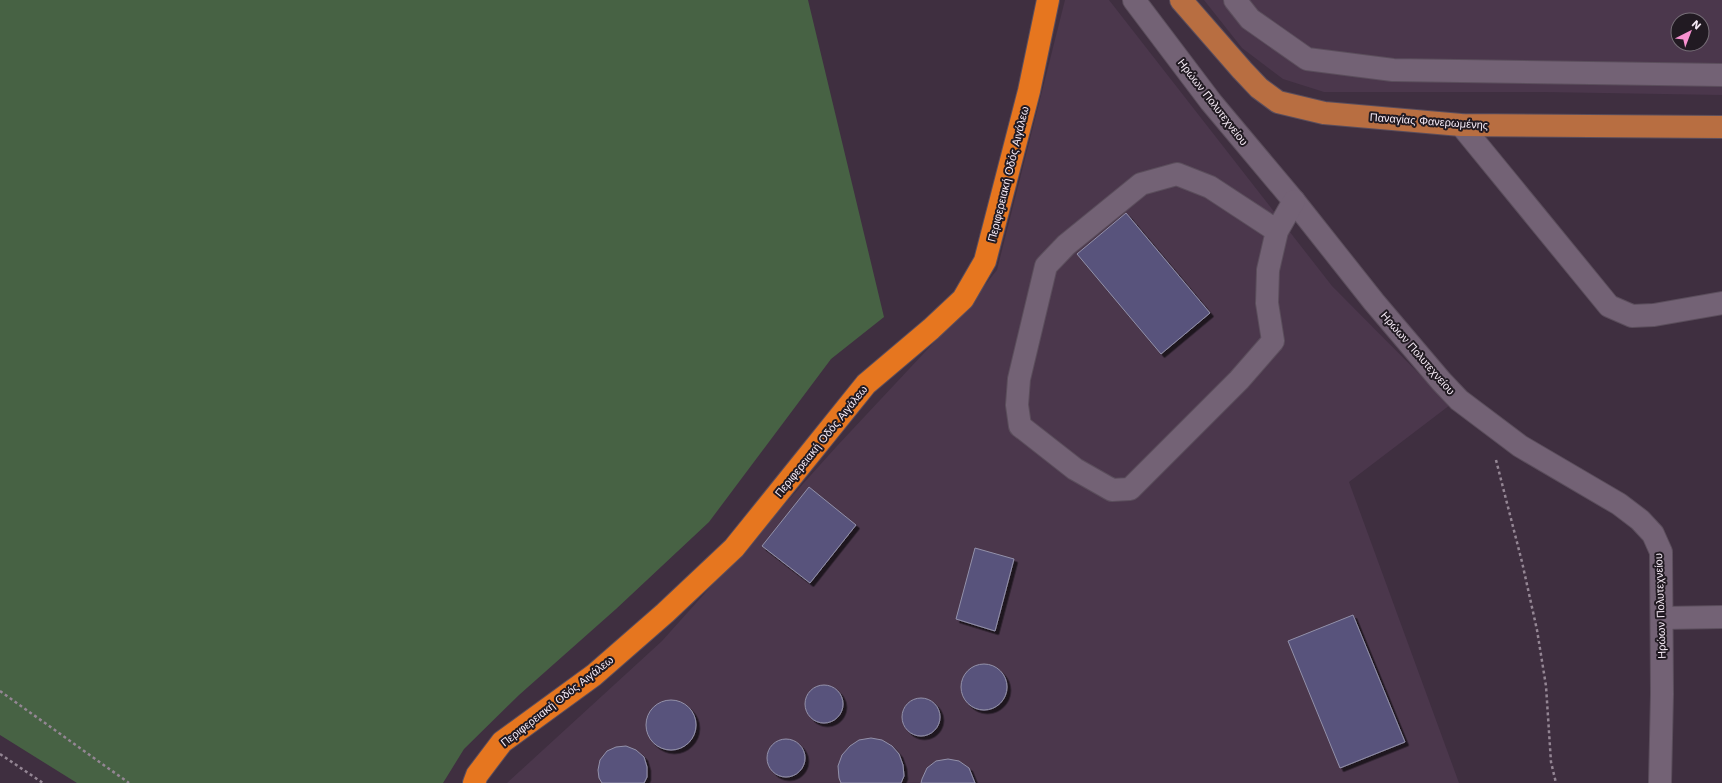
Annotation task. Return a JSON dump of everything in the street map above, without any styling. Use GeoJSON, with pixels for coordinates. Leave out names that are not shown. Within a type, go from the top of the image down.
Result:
{"type":"FeatureCollection","features":[{"type":"Feature","properties":{"kind":"highway","name":"Περιφερειακή Οδός Αιγάλεω"},"geometry":{"type":"LineString","coordinates":[[474,783],[477,775],[502,742],[594,675],[665,613],[734,548],[866,384],[931,329],[962,299],[986,261],[1029,91],[1048,0]]}},
{"type":"Feature","properties":{"kind":"main road","name":"Παναγίας Φανερωμένης"},"geometry":{"type":"LineString","coordinates":[[1181,0],[1259,88],[1278,102],[1324,113],[1461,125],[1722,127]]}},
{"type":"Feature","properties":{"kind":"street","name":"Ηρώων Πολυτεχνείου"},"geometry":{"type":"LineString","coordinates":[[1134,0],[1211,102],[1294,201],[1374,302],[1459,400],[1520,446],[1619,504],[1640,520],[1653,534],[1660,552],[1662,618],[1660,783]]}},
{"type":"Feature","properties":{"kind":"street"},"geometry":{"type":"LineString","coordinates":[[1235,0],[1250,19],[1307,59],[1393,70],[1722,75]]}},
{"type":"Feature","properties":{"kind":"street"},"geometry":{"type":"LineString","coordinates":[[1461,125],[1609,306],[1632,316],[1654,315],[1722,303]]}},
{"type":"Feature","properties":{"kind":"street"},"geometry":{"type":"LineString","coordinates":[[1277,231],[1210,187],[1177,174],[1141,184],[1066,245],[1046,266],[1019,379],[1016,405],[1020,426],[1075,469],[1112,490],[1130,489],[1239,380],[1273,341],[1267,296],[1268,270],[1277,231],[1294,201]]}},
{"type":"Feature","properties":{"kind":"street"},"geometry":{"type":"LineString","coordinates":[[1662,618],[1722,617]]}},
{"type":"Feature","properties":{"kind":"path"},"geometry":{"type":"LineString","coordinates":[[1490,424],[1497,467],[1522,562],[1537,630],[1546,686],[1551,762],[1556,783]]}},
{"type":"Feature","properties":{"kind":"path"},"geometry":{"type":"LineString","coordinates":[[0,692],[129,783]]}},
{"type":"Feature","properties":{"kind":"path"},"geometry":{"type":"LineString","coordinates":[[0,754],[42,783]]}},
{"type":"Feature","properties":{"kind":"shaded area"},"geometry":{"type":"Polygon","coordinates":[[[1065,0],[1109,0],[1332,286],[1450,405],[1349,482],[1459,783],[507,783],[662,641],[837,446],[968,306],[997,270],[1065,0]]]}},
{"type":"Feature","properties":{"kind":"shaded area"},"geometry":{"type":"Polygon","coordinates":[[[1204,0],[1722,0],[1722,95],[1543,92],[1324,92],[1283,79],[1242,48],[1204,0]]]}},
{"type":"Feature","properties":{"kind":"green space"},"geometry":{"type":"Polygon","coordinates":[[[0,0],[808,0],[884,317],[831,359],[709,522],[616,609],[519,695],[464,749],[443,783],[77,783],[0,735],[0,0]]]}},
{"type":"Feature","properties":{"kind":"building"},"geometry":{"type":"Polygon","coordinates":[[[1126,213],[1210,313],[1161,354],[1077,254],[1126,213]]]}},
{"type":"Feature","properties":{"kind":"building"},"geometry":{"type":"Polygon","coordinates":[[[809,487],[856,525],[810,583],[762,546],[809,487]]]}},
{"type":"Feature","properties":{"kind":"building"},"geometry":{"type":"Polygon","coordinates":[[[975,548],[1014,559],[995,631],[956,619],[975,548]]]}},
{"type":"Feature","properties":{"kind":"building"},"geometry":{"type":"Polygon","coordinates":[[[1353,615],[1405,742],[1340,768],[1288,641],[1353,615]]]}},
{"type":"Feature","properties":{"kind":"building"},"geometry":{"type":"Polygon","coordinates":[[[984,664],[997,668],[1003,674],[1007,687],[1003,700],[997,706],[984,710],[971,706],[965,700],[961,687],[965,674],[971,668],[984,664]]]}},
{"type":"Feature","properties":{"kind":"building"},"geometry":{"type":"Polygon","coordinates":[[[820,685],[828,685],[838,690],[842,697],[842,711],[838,718],[828,723],[820,723],[810,718],[808,715],[805,708],[805,700],[810,690],[813,688],[820,685]]]}},
{"type":"Feature","properties":{"kind":"building"},"geometry":{"type":"Polygon","coordinates":[[[917,698],[925,698],[935,703],[939,710],[939,724],[935,731],[925,736],[917,736],[907,731],[905,728],[902,721],[902,713],[907,703],[910,701],[917,698]]]}},
{"type":"Feature","properties":{"kind":"building"},"geometry":{"type":"Polygon","coordinates":[[[671,700],[680,702],[691,711],[696,725],[694,734],[685,745],[671,750],[662,748],[651,739],[646,725],[648,716],[657,705],[671,700]]]}},
{"type":"Feature","properties":{"kind":"building"},"geometry":{"type":"Polygon","coordinates":[[[871,738],[882,740],[892,746],[899,754],[903,765],[904,776],[901,783],[841,783],[838,766],[842,755],[850,746],[859,740],[871,738]]]}},
{"type":"Feature","properties":{"kind":"building"},"geometry":{"type":"Polygon","coordinates":[[[782,739],[790,739],[800,744],[804,751],[804,765],[800,772],[790,777],[782,777],[772,772],[770,769],[767,762],[767,754],[772,744],[775,742],[782,739]]]}},
{"type":"Feature","properties":{"kind":"building"},"geometry":{"type":"Polygon","coordinates":[[[626,746],[636,750],[644,757],[647,767],[647,777],[644,783],[602,783],[599,778],[598,770],[600,760],[607,751],[616,747],[626,746]]]}},
{"type":"Feature","properties":{"kind":"building"},"geometry":{"type":"Polygon","coordinates":[[[948,759],[959,761],[969,768],[975,783],[921,783],[927,768],[936,761],[948,759]]]}}]}
